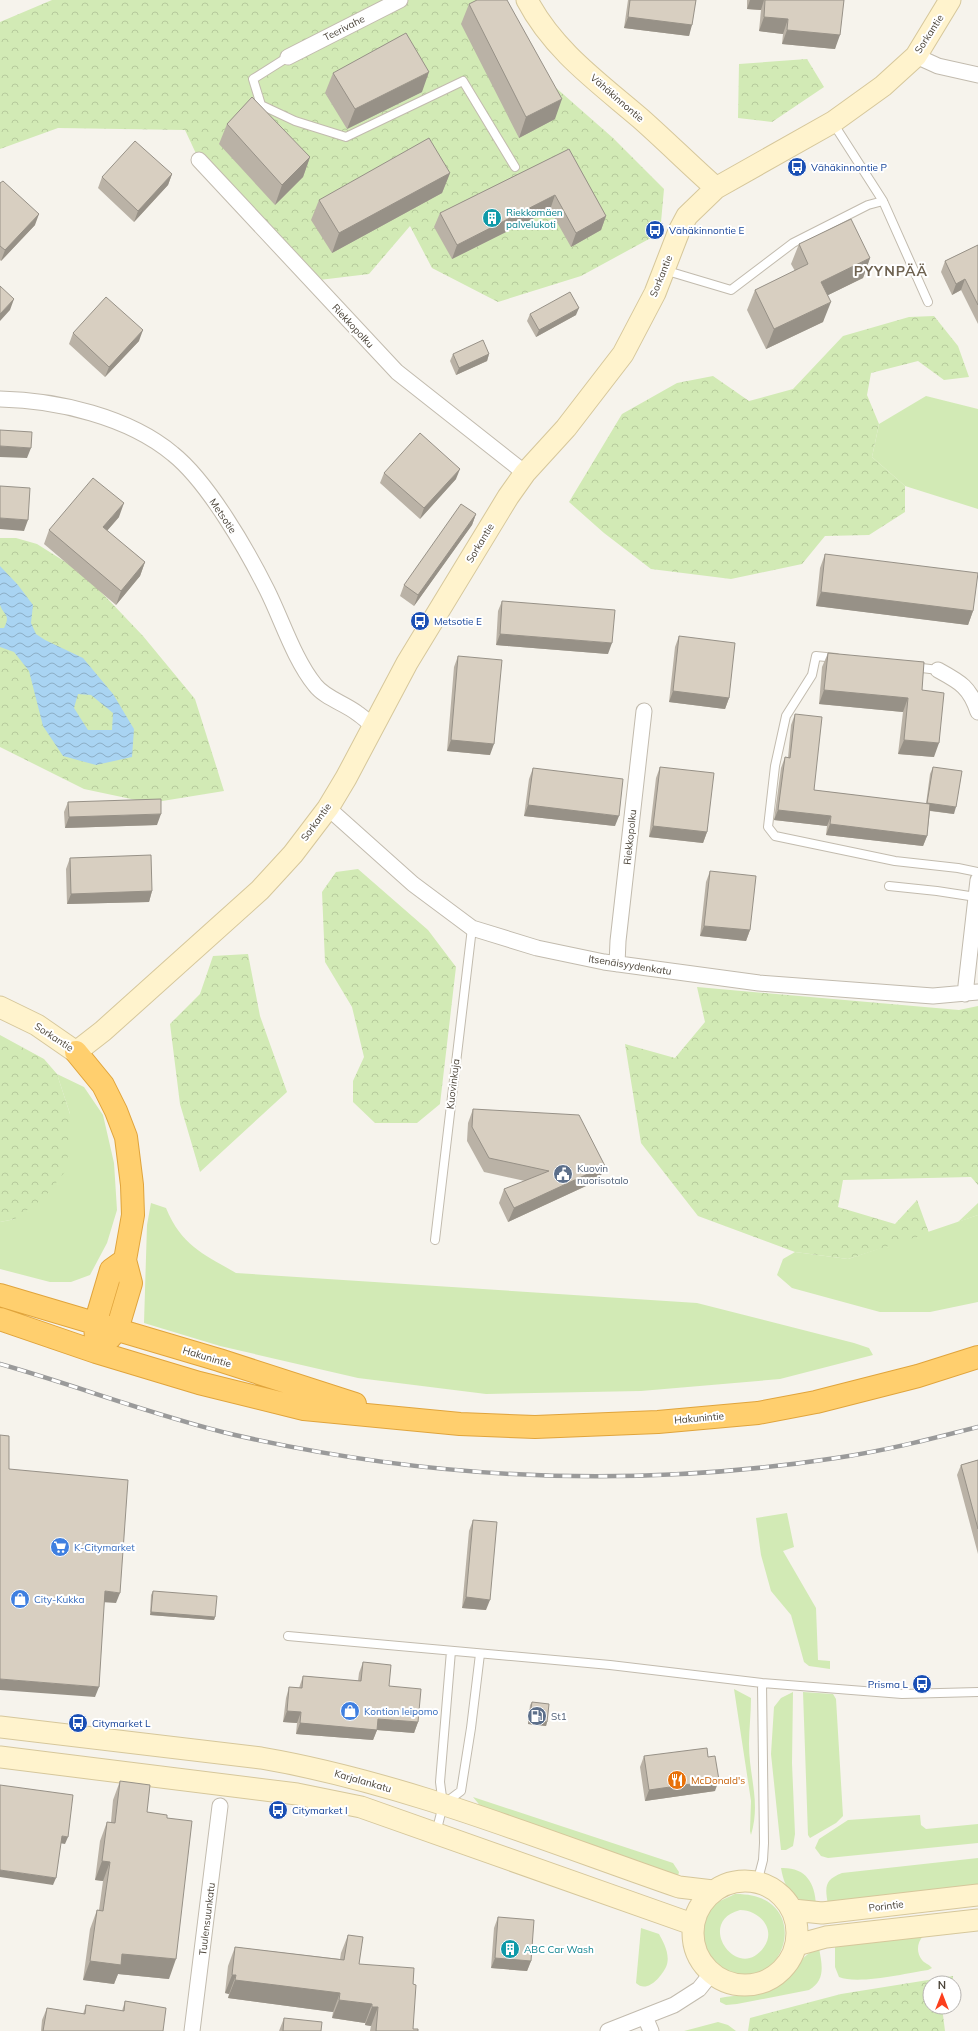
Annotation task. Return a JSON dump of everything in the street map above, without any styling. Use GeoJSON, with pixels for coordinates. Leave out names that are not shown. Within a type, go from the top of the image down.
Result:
{"type":"FeatureCollection","features":[{"type":"Feature","properties":{"kind":"highway"},"geometry":{"type":"LineString","coordinates":[[76,1052],[103,1085],[116,1111],[126,1137],[132,1185],[133,1215],[125,1260],[131,1283],[118,1330],[96,1352]]}},
{"type":"Feature","properties":{"kind":"highway"},"geometry":{"type":"LineString","coordinates":[[96,1352],[95,1324],[111,1270],[125,1260]]}},
{"type":"Feature","properties":{"kind":"highway","name":"Hakunintie"},"geometry":{"type":"LineString","coordinates":[[0,1295],[219,1360],[327,1396],[414,1420]]}},
{"type":"Feature","properties":{"kind":"highway","name":"Hakunintie"},"geometry":{"type":"LineString","coordinates":[[0,1319],[96,1352],[198,1382],[304,1409],[414,1420],[535,1427],[597,1425],[716,1417],[758,1412],[816,1402],[918,1376],[978,1357]]}},
{"type":"Feature","properties":{"kind":"main road","name":"Vähäkinnontie"},"geometry":{"type":"LineString","coordinates":[[527,0],[548,34],[574,61],[658,134],[716,188]]}},
{"type":"Feature","properties":{"kind":"main road","name":"Sorkantie"},"geometry":{"type":"LineString","coordinates":[[3,1009],[37,1025],[76,1052],[102,1031],[260,890],[292,854],[328,808],[408,663],[508,497],[525,473],[566,428],[623,354],[654,293],[678,231],[687,216],[716,188],[833,122],[883,86],[916,56],[950,0]]}},
{"type":"Feature","properties":{"kind":"main road","name":"Karjalankatu"},"geometry":{"type":"LineString","coordinates":[[0,1727],[246,1756],[296,1764],[331,1772],[443,1805],[679,1887],[713,1891]]}},
{"type":"Feature","properties":{"kind":"main road"},"geometry":{"type":"LineString","coordinates":[[0,1757],[297,1794],[361,1808],[436,1833],[692,1924]]}},
{"type":"Feature","properties":{"kind":"main road"},"geometry":{"type":"LineString","coordinates":[[738,1882],[757,1882],[774,1890],[785,1899],[793,1910],[799,1928],[797,1945],[790,1962],[776,1976],[760,1984],[743,1986],[725,1983],[711,1974],[698,1955],[694,1944],[692,1924],[701,1904],[713,1891],[722,1886],[738,1882]]}},
{"type":"Feature","properties":{"kind":"main road","name":"Porintie"},"geometry":{"type":"LineString","coordinates":[[793,1910],[822,1913],[978,1895]]}},
{"type":"Feature","properties":{"kind":"main road"},"geometry":{"type":"LineString","coordinates":[[797,1945],[826,1937],[978,1920]]}},
{"type":"Feature","properties":{"kind":"street","name":"Teerivahe"},"geometry":{"type":"LineString","coordinates":[[288,57],[400,0]]}},
{"type":"Feature","properties":{"kind":"street"},"geometry":{"type":"LineString","coordinates":[[916,56],[938,66],[978,75]]}},
{"type":"Feature","properties":{"kind":"street","name":"Riekkopolku"},"geometry":{"type":"LineString","coordinates":[[199,160],[397,372],[525,473]]}},
{"type":"Feature","properties":{"kind":"street","name":"Metsotie"},"geometry":{"type":"LineString","coordinates":[[0,399],[51,405],[99,414],[144,435],[173,453],[193,473],[231,527],[267,590],[305,670],[316,686],[374,726]]}},
{"type":"Feature","properties":{"kind":"street"},"geometry":{"type":"LineString","coordinates":[[938,670],[954,678],[970,690],[978,712]]}},
{"type":"Feature","properties":{"kind":"street","name":"Riekkopolku"},"geometry":{"type":"LineString","coordinates":[[617,964],[618,941],[644,711]]}},
{"type":"Feature","properties":{"kind":"street","name":"Itsenäisyydenkatu"},"geometry":{"type":"LineString","coordinates":[[328,808],[413,884],[472,928],[537,948],[617,964],[759,983],[933,996],[972,993]]}},
{"type":"Feature","properties":{"kind":"street"},"geometry":{"type":"LineString","coordinates":[[972,993],[978,880]]}},
{"type":"Feature","properties":{"kind":"street","name":"Tuulensuunkatu"},"geometry":{"type":"LineString","coordinates":[[192,2031],[220,1806]]}},
{"type":"Feature","properties":{"kind":"street"},"geometry":{"type":"LineString","coordinates":[[608,2031],[674,2004],[699,1989],[711,1974]]}},
{"type":"Feature","properties":{"kind":"street"},"geometry":{"type":"LineString","coordinates":[[645,2017],[651,2031]]}},
{"type":"Feature","properties":{"kind":"lane"},"geometry":{"type":"LineString","coordinates":[[288,57],[253,79],[261,105],[296,121],[346,137],[463,81],[515,167]]}},
{"type":"Feature","properties":{"kind":"lane"},"geometry":{"type":"LineString","coordinates":[[833,122],[883,201],[928,302]]}},
{"type":"Feature","properties":{"kind":"lane"},"geometry":{"type":"LineString","coordinates":[[664,270],[731,290],[793,243],[868,205],[883,201]]}},
{"type":"Feature","properties":{"kind":"lane"},"geometry":{"type":"LineString","coordinates":[[846,659],[816,656],[812,675],[786,716],[775,766],[768,827],[775,836],[895,861],[978,872]]}},
{"type":"Feature","properties":{"kind":"lane"},"geometry":{"type":"LineString","coordinates":[[907,666],[938,670]]}},
{"type":"Feature","properties":{"kind":"lane"},"geometry":{"type":"LineString","coordinates":[[889,886],[976,897]]}},
{"type":"Feature","properties":{"kind":"lane","name":"Kuovinkuja"},"geometry":{"type":"LineString","coordinates":[[434,1240],[472,928]]}},
{"type":"Feature","properties":{"kind":"lane"},"geometry":{"type":"LineString","coordinates":[[288,1636],[610,1665],[762,1683],[902,1694],[978,1692]]}},
{"type":"Feature","properties":{"kind":"lane"},"geometry":{"type":"LineString","coordinates":[[436,1833],[443,1805],[440,1782],[451,1651]]}},
{"type":"Feature","properties":{"kind":"lane"},"geometry":{"type":"LineString","coordinates":[[443,1805],[461,1791],[471,1728],[480,1654]]}},
{"type":"Feature","properties":{"kind":"lane"},"geometry":{"type":"LineString","coordinates":[[757,1882],[763,1860],[764,1843],[762,1683]]}},
{"type":"Feature","properties":{"kind":"green space"},"geometry":{"type":"Polygon","coordinates":[[[52,0],[498,0],[555,87],[613,138],[664,189],[660,233],[581,276],[498,302],[432,268],[410,226],[369,274],[311,281],[199,160],[185,130],[58,128],[0,149],[0,22],[52,0]]]}},
{"type":"Feature","properties":{"kind":"green space"},"geometry":{"type":"Polygon","coordinates":[[[807,59],[824,87],[772,122],[738,118],[739,64],[807,59]]]}},
{"type":"Feature","properties":{"kind":"green space"},"geometry":{"type":"Polygon","coordinates":[[[934,316],[958,346],[969,377],[944,380],[918,361],[871,373],[867,395],[879,424],[872,457],[905,486],[905,512],[869,535],[825,536],[802,564],[731,579],[651,569],[604,533],[569,502],[622,414],[677,383],[713,376],[749,401],[793,389],[843,336],[909,317],[934,316]]]}},
{"type":"Feature","properties":{"kind":"green space"},"geometry":{"type":"Polygon","coordinates":[[[926,396],[978,409],[978,509],[905,486],[872,457],[879,424],[926,396]]]}},
{"type":"Feature","properties":{"kind":"green space"},"geometry":{"type":"Polygon","coordinates":[[[0,538],[16,538],[37,544],[83,573],[143,636],[195,699],[224,791],[150,803],[84,789],[0,747],[0,538]]]}},
{"type":"Feature","properties":{"kind":"green space"},"geometry":{"type":"Polygon","coordinates":[[[358,869],[428,930],[456,967],[440,1104],[417,1123],[375,1123],[353,1102],[353,1081],[364,1057],[352,1007],[325,962],[322,892],[336,872],[358,869]]]}},
{"type":"Feature","properties":{"kind":"green space"},"geometry":{"type":"Polygon","coordinates":[[[248,954],[260,1016],[287,1092],[200,1172],[180,1104],[170,1024],[200,994],[213,956],[248,954]]]}},
{"type":"Feature","properties":{"kind":"green space"},"geometry":{"type":"Polygon","coordinates":[[[697,987],[959,1010],[978,1006],[978,1185],[971,1177],[843,1180],[838,1207],[895,1224],[917,1200],[929,1233],[848,1259],[795,1252],[698,1216],[641,1143],[625,1044],[675,1058],[705,1022],[697,987]]]}},
{"type":"Feature","properties":{"kind":"green space"},"geometry":{"type":"Polygon","coordinates":[[[0,1035],[44,1059],[57,1074],[70,1114],[67,1169],[44,1198],[15,1219],[0,1222],[0,1035]]]}},
{"type":"Feature","properties":{"kind":"green space"},"geometry":{"type":"Polygon","coordinates":[[[57,1074],[84,1087],[103,1115],[114,1163],[117,1210],[107,1243],[90,1275],[71,1282],[50,1282],[0,1269],[0,1222],[15,1219],[70,1114],[57,1074]]]}},
{"type":"Feature","properties":{"kind":"green space"},"geometry":{"type":"Polygon","coordinates":[[[151,1203],[166,1208],[179,1231],[194,1247],[203,1254],[236,1273],[697,1303],[854,1343],[869,1348],[873,1355],[780,1379],[641,1391],[486,1394],[358,1378],[220,1346],[144,1323],[147,1225],[151,1203]]]}},
{"type":"Feature","properties":{"kind":"green space"},"geometry":{"type":"Polygon","coordinates":[[[978,1203],[978,1215],[958,1222],[978,1203]]]}},
{"type":"Feature","properties":{"kind":"green space"},"geometry":{"type":"Polygon","coordinates":[[[978,1215],[978,1302],[930,1312],[880,1312],[792,1288],[777,1275],[783,1259],[795,1252],[848,1259],[978,1215]]]}},
{"type":"Feature","properties":{"kind":"green space"},"geometry":{"type":"Polygon","coordinates":[[[787,1513],[794,1547],[783,1551],[816,1608],[818,1660],[830,1661],[830,1669],[809,1666],[804,1662],[791,1615],[771,1591],[761,1555],[756,1518],[787,1513]]]}},
{"type":"Feature","properties":{"kind":"green space"},"geometry":{"type":"Polygon","coordinates":[[[734,1689],[751,1698],[749,1756],[755,1800],[755,1812],[751,1835],[751,1801],[734,1689]]]}},
{"type":"Feature","properties":{"kind":"green space"},"geometry":{"type":"Polygon","coordinates":[[[793,1692],[792,1763],[795,1834],[793,1846],[786,1850],[781,1850],[771,1754],[774,1707],[781,1698],[793,1692]]]}},
{"type":"Feature","properties":{"kind":"green space"},"geometry":{"type":"Polygon","coordinates":[[[803,1692],[833,1694],[836,1699],[843,1816],[836,1823],[810,1838],[808,1835],[803,1692]]]}},
{"type":"Feature","properties":{"kind":"green space"},"geometry":{"type":"Polygon","coordinates":[[[473,1797],[673,1863],[679,1872],[678,1876],[482,1808],[473,1797]]]}},
{"type":"Feature","properties":{"kind":"green space"},"geometry":{"type":"Polygon","coordinates":[[[920,1815],[921,1825],[926,1829],[978,1824],[978,1843],[828,1858],[821,1856],[815,1848],[819,1839],[848,1820],[920,1815]]]}},
{"type":"Feature","properties":{"kind":"green space"},"geometry":{"type":"Polygon","coordinates":[[[978,1858],[978,1888],[828,1905],[826,1893],[827,1885],[832,1878],[842,1873],[978,1858]]]}},
{"type":"Feature","properties":{"kind":"green space"},"geometry":{"type":"Polygon","coordinates":[[[781,1868],[796,1870],[807,1878],[813,1889],[816,1905],[801,1900],[791,1893],[785,1883],[781,1868]]]}},
{"type":"Feature","properties":{"kind":"green space"},"geometry":{"type":"Polygon","coordinates":[[[735,1894],[760,1898],[776,1909],[784,1924],[784,1940],[778,1956],[767,1969],[751,1975],[732,1973],[717,1965],[709,1953],[704,1938],[705,1922],[712,1908],[718,1902],[735,1894]],[[740,1910],[727,1917],[721,1926],[721,1937],[725,1947],[733,1955],[743,1959],[754,1957],[764,1947],[768,1933],[764,1921],[753,1913],[740,1910]]]}},
{"type":"Feature","properties":{"kind":"green space"},"geometry":{"type":"Polygon","coordinates":[[[641,1928],[659,1934],[663,1941],[668,1958],[666,1967],[661,1975],[653,1983],[645,1987],[636,1983],[641,1928]]]}},
{"type":"Feature","properties":{"kind":"green space"},"geometry":{"type":"Polygon","coordinates":[[[923,1936],[918,1945],[918,1951],[922,1960],[932,1968],[928,1970],[896,1976],[858,1980],[839,1977],[835,1967],[835,1945],[923,1936]]]}},
{"type":"Feature","properties":{"kind":"green space"},"geometry":{"type":"Polygon","coordinates":[[[819,1948],[822,1972],[818,1982],[809,1990],[737,2004],[726,2005],[720,2002],[720,1998],[770,1991],[784,1982],[807,1955],[819,1948]]]}},
{"type":"Feature","properties":{"kind":"green space"},"geometry":{"type":"Polygon","coordinates":[[[922,1981],[922,2015],[943,2015],[945,2031],[748,2031],[750,2018],[841,1994],[922,1981]]]}},
{"type":"Feature","properties":{"kind":"green space"},"geometry":{"type":"Polygon","coordinates":[[[718,2022],[728,2025],[736,2031],[684,2031],[718,2022]]]}},
{"type":"Feature","properties":{"kind":"water"},"geometry":{"type":"Polygon","coordinates":[[[0,566],[18,585],[33,605],[31,623],[36,634],[45,640],[83,658],[113,694],[134,729],[132,757],[96,765],[63,756],[43,726],[29,671],[14,652],[0,647],[0,628],[4,628],[7,617],[0,605],[0,566]],[[78,694],[74,708],[88,730],[112,730],[113,713],[91,695],[78,694]]]}},
{"type":"Feature","properties":{"kind":"building"},"geometry":{"type":"Polygon","coordinates":[[[477,0],[507,0],[562,99],[526,117],[469,4],[477,0]]]}},
{"type":"Feature","properties":{"kind":"building"},"geometry":{"type":"Polygon","coordinates":[[[630,0],[696,0],[692,25],[628,17],[630,0]]]}},
{"type":"Feature","properties":{"kind":"building"},"geometry":{"type":"Polygon","coordinates":[[[765,0],[844,0],[840,35],[787,30],[788,19],[764,17],[765,0]]]}},
{"type":"Feature","properties":{"kind":"building"},"geometry":{"type":"Polygon","coordinates":[[[406,33],[429,72],[355,109],[333,73],[406,33]]]}},
{"type":"Feature","properties":{"kind":"building"},"geometry":{"type":"Polygon","coordinates":[[[252,97],[310,157],[282,185],[227,124],[252,97]]]}},
{"type":"Feature","properties":{"kind":"building"},"geometry":{"type":"Polygon","coordinates":[[[429,138],[450,173],[339,233],[319,200],[429,138]]]}},
{"type":"Feature","properties":{"kind":"building"},"geometry":{"type":"Polygon","coordinates":[[[135,141],[172,174],[138,211],[102,177],[135,141]]]}},
{"type":"Feature","properties":{"kind":"building","name":"Riekkomäen palvelukoti"},"geometry":{"type":"Polygon","coordinates":[[[569,149],[606,216],[576,233],[555,195],[457,245],[440,213],[569,149]]]}},
{"type":"Feature","properties":{"kind":"building"},"geometry":{"type":"Polygon","coordinates":[[[3,181],[39,214],[5,250],[0,246],[0,183],[3,181]]]}},
{"type":"Feature","properties":{"kind":"building"},"geometry":{"type":"Polygon","coordinates":[[[851,219],[870,258],[821,282],[831,302],[774,329],[755,290],[808,264],[799,244],[851,219]]]}},
{"type":"Feature","properties":{"kind":"building"},"geometry":{"type":"Polygon","coordinates":[[[978,245],[978,305],[965,279],[956,284],[945,261],[978,245]]]}},
{"type":"Feature","properties":{"kind":"building"},"geometry":{"type":"Polygon","coordinates":[[[0,286],[14,299],[0,314],[0,286]]]}},
{"type":"Feature","properties":{"kind":"building"},"geometry":{"type":"Polygon","coordinates":[[[570,292],[579,308],[539,330],[530,314],[570,292]]]}},
{"type":"Feature","properties":{"kind":"building"},"geometry":{"type":"Polygon","coordinates":[[[106,297],[143,330],[109,367],[73,333],[106,297]]]}},
{"type":"Feature","properties":{"kind":"building"},"geometry":{"type":"Polygon","coordinates":[[[483,340],[489,354],[459,368],[453,354],[483,340]]]}},
{"type":"Feature","properties":{"kind":"building"},"geometry":{"type":"Polygon","coordinates":[[[0,430],[32,432],[31,448],[0,446],[0,430]]]}},
{"type":"Feature","properties":{"kind":"building"},"geometry":{"type":"Polygon","coordinates":[[[420,433],[460,469],[424,508],[384,473],[420,433]]]}},
{"type":"Feature","properties":{"kind":"building"},"geometry":{"type":"Polygon","coordinates":[[[93,478],[124,503],[103,527],[145,562],[121,591],[49,530],[93,478]]]}},
{"type":"Feature","properties":{"kind":"building"},"geometry":{"type":"Polygon","coordinates":[[[0,486],[30,488],[28,520],[0,518],[0,486]]]}},
{"type":"Feature","properties":{"kind":"building"},"geometry":{"type":"Polygon","coordinates":[[[461,504],[476,514],[418,595],[404,585],[461,504]]]}},
{"type":"Feature","properties":{"kind":"building"},"geometry":{"type":"Polygon","coordinates":[[[825,554],[978,573],[973,611],[821,592],[825,554]]]}},
{"type":"Feature","properties":{"kind":"building"},"geometry":{"type":"Polygon","coordinates":[[[502,601],[615,610],[612,643],[500,634],[502,601]]]}},
{"type":"Feature","properties":{"kind":"building"},"geometry":{"type":"Polygon","coordinates":[[[679,636],[735,643],[729,698],[673,691],[679,636]]]}},
{"type":"Feature","properties":{"kind":"building"},"geometry":{"type":"Polygon","coordinates":[[[828,653],[924,662],[922,690],[944,693],[939,743],[904,740],[908,698],[824,690],[828,653]]]}},
{"type":"Feature","properties":{"kind":"building"},"geometry":{"type":"Polygon","coordinates":[[[458,656],[502,660],[494,744],[451,740],[458,656]]]}},
{"type":"Feature","properties":{"kind":"building"},"geometry":{"type":"Polygon","coordinates":[[[795,714],[822,717],[814,790],[930,804],[927,836],[830,824],[831,816],[778,810],[785,757],[790,758],[795,714]]]}},
{"type":"Feature","properties":{"kind":"building"},"geometry":{"type":"Polygon","coordinates":[[[660,767],[714,773],[707,832],[653,826],[660,767]]]}},
{"type":"Feature","properties":{"kind":"building"},"geometry":{"type":"Polygon","coordinates":[[[933,767],[962,771],[956,807],[927,803],[933,767]]]}},
{"type":"Feature","properties":{"kind":"building"},"geometry":{"type":"Polygon","coordinates":[[[533,768],[623,779],[619,816],[528,805],[533,768]]]}},
{"type":"Feature","properties":{"kind":"building"},"geometry":{"type":"Polygon","coordinates":[[[161,799],[161,814],[69,817],[68,802],[161,799]]]}},
{"type":"Feature","properties":{"kind":"building"},"geometry":{"type":"Polygon","coordinates":[[[151,855],[152,891],[71,894],[70,858],[151,855]]]}},
{"type":"Feature","properties":{"kind":"building"},"geometry":{"type":"Polygon","coordinates":[[[710,871],[756,876],[750,930],[704,926],[710,871]]]}},
{"type":"Feature","properties":{"kind":"building","name":"Kuovin nuorisotalo"},"geometry":{"type":"Polygon","coordinates":[[[473,1109],[579,1115],[605,1166],[514,1208],[504,1189],[549,1171],[489,1158],[472,1127],[473,1109]]]}},
{"type":"Feature","properties":{"kind":"building","name":"K-Citymarket"},"geometry":{"type":"Polygon","coordinates":[[[0,1435],[9,1436],[9,1469],[128,1480],[120,1593],[105,1591],[99,1687],[0,1679],[0,1435]]]}},
{"type":"Feature","properties":{"kind":"building"},"geometry":{"type":"Polygon","coordinates":[[[978,1460],[978,1529],[961,1465],[978,1460]]]}},
{"type":"Feature","properties":{"kind":"building"},"geometry":{"type":"Polygon","coordinates":[[[473,1520],[497,1522],[490,1600],[466,1597],[473,1520]]]}},
{"type":"Feature","properties":{"kind":"building"},"geometry":{"type":"Polygon","coordinates":[[[153,1591],[217,1596],[215,1617],[151,1612],[153,1591]]]}},
{"type":"Feature","properties":{"kind":"building","name":"Kontion leipomo"},"geometry":{"type":"Polygon","coordinates":[[[363,1662],[391,1665],[389,1686],[421,1689],[418,1722],[378,1719],[377,1730],[300,1723],[301,1712],[287,1711],[289,1687],[302,1688],[303,1676],[361,1681],[363,1662]]]}},
{"type":"Feature","properties":{"kind":"building"},"geometry":{"type":"Polygon","coordinates":[[[532,1702],[549,1704],[547,1722],[529,1720],[532,1702]]]}},
{"type":"Feature","properties":{"kind":"building","name":"McDonald's"},"geometry":{"type":"Polygon","coordinates":[[[707,1748],[708,1757],[715,1756],[719,1780],[649,1790],[644,1756],[707,1748]]]}},
{"type":"Feature","properties":{"kind":"building"},"geometry":{"type":"Polygon","coordinates":[[[120,1781],[150,1785],[147,1812],[167,1815],[167,1818],[192,1821],[176,1959],[122,1954],[121,1965],[90,1961],[97,1910],[103,1911],[110,1862],[102,1861],[107,1822],[115,1823],[120,1781]]]}},
{"type":"Feature","properties":{"kind":"building"},"geometry":{"type":"Polygon","coordinates":[[[0,1785],[73,1795],[68,1837],[62,1836],[56,1878],[0,1870],[0,1785]]]}},
{"type":"Feature","properties":{"kind":"building","name":"ABC Car Wash"},"geometry":{"type":"Polygon","coordinates":[[[498,1917],[534,1920],[531,1961],[495,1958],[498,1917]]]}},
{"type":"Feature","properties":{"kind":"building"},"geometry":{"type":"Polygon","coordinates":[[[348,1935],[363,1937],[359,1964],[414,1968],[413,1984],[416,1985],[413,2029],[418,2029],[418,2031],[376,2031],[378,2007],[372,2007],[372,2004],[339,2000],[340,1993],[235,1980],[236,1975],[232,1975],[235,1947],[344,1960],[348,1935]]]}},
{"type":"Feature","properties":{"kind":"building"},"geometry":{"type":"Polygon","coordinates":[[[125,2001],[166,2008],[163,2031],[43,2031],[47,2008],[85,2014],[86,2005],[124,2011],[125,2001]]]}},
{"type":"Feature","properties":{"kind":"building"},"geometry":{"type":"Polygon","coordinates":[[[284,2018],[322,2022],[321,2031],[283,2031],[284,2018]]]}},
{"type":"Feature","properties":{"kind":"railway"},"geometry":{"type":"LineString","coordinates":[[0,1364],[146,1410],[235,1435],[309,1450],[384,1462],[459,1470],[534,1475],[609,1476],[685,1474],[760,1468],[872,1452],[978,1427]]}},
{"type":"Feature","properties":{"kind":"place","name":"Vähäkinnontie P"},"geometry":{"type":"Point","coordinates":[797,167]}},
{"type":"Feature","properties":{"kind":"place","name":"Riekkomäen palvelukoti"},"geometry":{"type":"Point","coordinates":[492,218]}},
{"type":"Feature","properties":{"kind":"place","name":"Vähäkinnontie E"},"geometry":{"type":"Point","coordinates":[655,230]}},
{"type":"Feature","properties":{"kind":"place","name":"Metsotie E"},"geometry":{"type":"Point","coordinates":[420,621]}},
{"type":"Feature","properties":{"kind":"place","name":"Kuovin nuorisotalo"},"geometry":{"type":"Point","coordinates":[563,1174]}},
{"type":"Feature","properties":{"kind":"place","name":"K-Citymarket"},"geometry":{"type":"Point","coordinates":[60,1547]}},
{"type":"Feature","properties":{"kind":"place","name":"City-Kukka"},"geometry":{"type":"Point","coordinates":[20,1599]}},
{"type":"Feature","properties":{"kind":"place","name":"Prisma L"},"geometry":{"type":"Point","coordinates":[922,1684]}},
{"type":"Feature","properties":{"kind":"place","name":"Kontion leipomo"},"geometry":{"type":"Point","coordinates":[350,1711]}},
{"type":"Feature","properties":{"kind":"place","name":"St1"},"geometry":{"type":"Point","coordinates":[537,1716]}},
{"type":"Feature","properties":{"kind":"place","name":"Citymarket L"},"geometry":{"type":"Point","coordinates":[78,1723]}},
{"type":"Feature","properties":{"kind":"place","name":"McDonald's"},"geometry":{"type":"Point","coordinates":[677,1780]}},
{"type":"Feature","properties":{"kind":"place","name":"Citymarket I"},"geometry":{"type":"Point","coordinates":[278,1810]}},
{"type":"Feature","properties":{"kind":"place","name":"ABC Car Wash"},"geometry":{"type":"Point","coordinates":[510,1949]}},
{"type":"Feature","properties":{"kind":"district","name":"PYYNPÄÄ"},"geometry":{"type":"Point","coordinates":[891,271]}}]}
